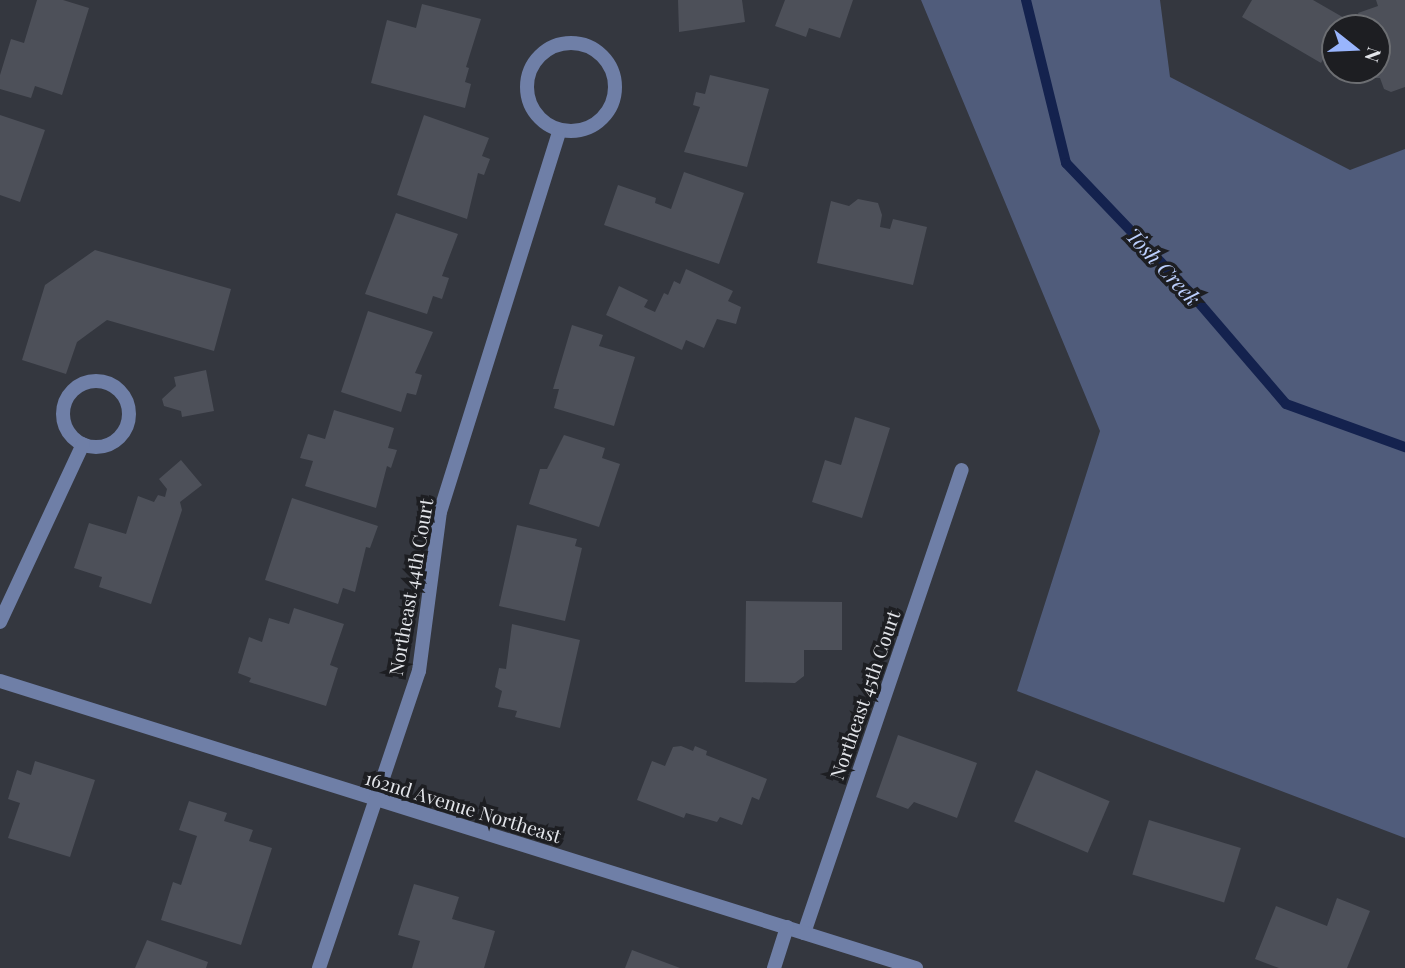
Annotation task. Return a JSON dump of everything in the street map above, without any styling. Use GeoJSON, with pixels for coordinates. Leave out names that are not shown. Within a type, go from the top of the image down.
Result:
{"type":"FeatureCollection","features":[{"type":"Feature","properties":{"kind":"street"},"geometry":{"type":"LineString","coordinates":[[585,44],[609,64],[615,93],[600,120],[587,128],[560,130],[547,124],[529,103],[527,76],[542,53],[555,45],[585,44]]}},
{"type":"Feature","properties":{"kind":"street","name":"Northeast 44th Court"},"geometry":{"type":"LineString","coordinates":[[319,968],[419,671],[440,512],[560,130]]}},
{"type":"Feature","properties":{"kind":"street"},"geometry":{"type":"LineString","coordinates":[[85,382],[110,383],[128,402],[127,427],[108,445],[83,444],[66,426],[66,400],[85,382]]}},
{"type":"Feature","properties":{"kind":"street"},"geometry":{"type":"LineString","coordinates":[[0,622],[83,444]]}},
{"type":"Feature","properties":{"kind":"street","name":"Northeast 45th Court"},"geometry":{"type":"LineString","coordinates":[[804,933],[962,470]]}},
{"type":"Feature","properties":{"kind":"street","name":"162nd Avenue Northeast"},"geometry":{"type":"LineString","coordinates":[[0,681],[916,968]]}},
{"type":"Feature","properties":{"kind":"street"},"geometry":{"type":"LineString","coordinates":[[774,968],[787,927]]}},
{"type":"Feature","properties":{"kind":"shaded area"},"geometry":{"type":"Polygon","coordinates":[[[921,0],[1160,0],[1170,77],[1350,170],[1405,149],[1405,838],[1017,691],[1100,431],[921,0]]]}},
{"type":"Feature","properties":{"kind":"building"},"geometry":{"type":"Polygon","coordinates":[[[37,0],[63,0],[89,8],[62,95],[35,86],[31,98],[0,89],[0,75],[11,39],[24,43],[37,0]]]}},
{"type":"Feature","properties":{"kind":"building"},"geometry":{"type":"Polygon","coordinates":[[[678,0],[742,0],[745,22],[679,32],[678,0]]]}},
{"type":"Feature","properties":{"kind":"building"},"geometry":{"type":"Polygon","coordinates":[[[785,0],[853,0],[840,38],[809,28],[806,37],[775,26],[785,0]]]}},
{"type":"Feature","properties":{"kind":"building"},"geometry":{"type":"Polygon","coordinates":[[[1252,0],[1313,0],[1337,14],[1321,14],[1321,63],[1242,17],[1252,0]]]}},
{"type":"Feature","properties":{"kind":"building"},"geometry":{"type":"Polygon","coordinates":[[[1376,0],[1405,0],[1405,87],[1391,92],[1384,89],[1382,84],[1391,84],[1391,14],[1358,13],[1378,6],[1376,0]]]}},
{"type":"Feature","properties":{"kind":"building"},"geometry":{"type":"Polygon","coordinates":[[[422,4],[481,19],[466,67],[469,68],[465,82],[471,84],[465,108],[371,83],[387,20],[416,28],[422,4]]]}},
{"type":"Feature","properties":{"kind":"building"},"geometry":{"type":"Polygon","coordinates":[[[710,75],[769,89],[747,167],[684,152],[700,107],[693,105],[696,92],[705,94],[710,75]]]}},
{"type":"Feature","properties":{"kind":"building"},"geometry":{"type":"Polygon","coordinates":[[[0,115],[45,130],[20,202],[0,195],[0,115]]]}},
{"type":"Feature","properties":{"kind":"building"},"geometry":{"type":"Polygon","coordinates":[[[424,115],[489,138],[482,156],[490,159],[484,175],[478,173],[467,219],[397,195],[424,115]]]}},
{"type":"Feature","properties":{"kind":"building"},"geometry":{"type":"Polygon","coordinates":[[[684,172],[744,193],[719,264],[604,225],[618,185],[656,198],[655,203],[671,209],[684,172]]]}},
{"type":"Feature","properties":{"kind":"building"},"geometry":{"type":"Polygon","coordinates":[[[858,199],[878,203],[882,215],[880,227],[890,229],[893,219],[927,227],[913,285],[817,263],[831,201],[849,206],[858,199]]]}},
{"type":"Feature","properties":{"kind":"building"},"geometry":{"type":"Polygon","coordinates":[[[396,213],[458,234],[442,276],[449,278],[442,299],[433,296],[427,314],[365,294],[396,213]]]}},
{"type":"Feature","properties":{"kind":"building"},"geometry":{"type":"Polygon","coordinates":[[[95,250],[231,289],[214,351],[107,320],[77,342],[66,374],[22,360],[45,285],[95,250]]]}},
{"type":"Feature","properties":{"kind":"building"},"geometry":{"type":"Polygon","coordinates":[[[686,269],[733,291],[728,301],[741,307],[736,324],[717,319],[704,348],[686,340],[682,350],[606,315],[619,286],[648,300],[644,307],[655,312],[664,293],[668,295],[674,281],[680,284],[686,269]]]}},
{"type":"Feature","properties":{"kind":"building"},"geometry":{"type":"Polygon","coordinates":[[[368,311],[433,332],[415,373],[422,375],[416,395],[407,393],[401,412],[341,392],[368,311]]]}},
{"type":"Feature","properties":{"kind":"building"},"geometry":{"type":"Polygon","coordinates":[[[572,325],[603,335],[599,346],[635,357],[614,426],[554,408],[559,389],[553,389],[572,325]]]}},
{"type":"Feature","properties":{"kind":"building"},"geometry":{"type":"Polygon","coordinates":[[[206,370],[214,411],[182,417],[181,411],[164,406],[162,399],[176,386],[174,377],[206,370]]]}},
{"type":"Feature","properties":{"kind":"building"},"geometry":{"type":"Polygon","coordinates":[[[334,410],[394,428],[388,448],[397,450],[391,468],[387,466],[376,508],[305,486],[313,461],[300,458],[308,434],[325,439],[334,410]]]}},
{"type":"Feature","properties":{"kind":"building"},"geometry":{"type":"Polygon","coordinates":[[[855,417],[890,428],[862,518],[812,502],[825,460],[841,465],[855,417]]]}},
{"type":"Feature","properties":{"kind":"building"},"geometry":{"type":"Polygon","coordinates":[[[564,435],[605,448],[602,458],[620,464],[599,527],[529,504],[540,469],[547,469],[564,435]]]}},
{"type":"Feature","properties":{"kind":"building"},"geometry":{"type":"Polygon","coordinates":[[[181,460],[202,485],[180,502],[182,510],[151,604],[99,587],[102,577],[74,568],[89,523],[126,534],[138,496],[154,502],[158,495],[165,497],[167,489],[159,479],[181,460]]]}},
{"type":"Feature","properties":{"kind":"building"},"geometry":{"type":"Polygon","coordinates":[[[292,498],[378,526],[370,548],[366,547],[355,592],[343,588],[338,604],[265,580],[292,498]]]}},
{"type":"Feature","properties":{"kind":"building"},"geometry":{"type":"Polygon","coordinates":[[[517,525],[577,539],[575,546],[582,548],[565,621],[499,606],[517,525]]]}},
{"type":"Feature","properties":{"kind":"building"},"geometry":{"type":"Polygon","coordinates":[[[746,601],[842,602],[842,650],[804,650],[804,676],[795,683],[745,682],[746,601]]]}},
{"type":"Feature","properties":{"kind":"building"},"geometry":{"type":"Polygon","coordinates":[[[294,608],[344,624],[330,665],[338,668],[326,706],[249,682],[251,678],[238,673],[249,637],[262,642],[269,618],[289,624],[294,608]]]}},
{"type":"Feature","properties":{"kind":"building"},"geometry":{"type":"Polygon","coordinates":[[[512,624],[580,640],[560,728],[515,717],[517,711],[498,707],[502,691],[495,687],[499,668],[506,669],[512,624]]]}},
{"type":"Feature","properties":{"kind":"building"},"geometry":{"type":"Polygon","coordinates":[[[898,735],[977,763],[957,818],[914,802],[908,809],[876,797],[898,735]]]}},
{"type":"Feature","properties":{"kind":"building"},"geometry":{"type":"Polygon","coordinates":[[[681,746],[693,751],[695,746],[707,751],[706,755],[767,779],[759,800],[752,797],[742,825],[720,817],[717,822],[686,813],[684,818],[637,800],[652,761],[665,766],[673,747],[681,746]]]}},
{"type":"Feature","properties":{"kind":"building"},"geometry":{"type":"Polygon","coordinates":[[[35,761],[95,780],[70,857],[8,838],[20,803],[8,799],[17,770],[31,775],[35,761]]]}},
{"type":"Feature","properties":{"kind":"building"},"geometry":{"type":"Polygon","coordinates":[[[1036,770],[1110,801],[1088,853],[1014,822],[1036,770]]]}},
{"type":"Feature","properties":{"kind":"building"},"geometry":{"type":"Polygon","coordinates":[[[189,801],[227,813],[224,821],[253,830],[249,841],[272,848],[241,945],[161,920],[173,882],[181,885],[197,836],[179,830],[189,801]]]}},
{"type":"Feature","properties":{"kind":"building"},"geometry":{"type":"Polygon","coordinates":[[[1149,820],[1241,848],[1224,903],[1132,875],[1149,820]]]}},
{"type":"Feature","properties":{"kind":"building"},"geometry":{"type":"Polygon","coordinates":[[[414,884],[459,897],[452,919],[495,931],[484,968],[412,968],[420,941],[398,935],[414,884]]]}},
{"type":"Feature","properties":{"kind":"building"},"geometry":{"type":"Polygon","coordinates":[[[1337,898],[1370,911],[1347,968],[1279,968],[1255,959],[1276,906],[1327,926],[1337,898]]]}},
{"type":"Feature","properties":{"kind":"building"},"geometry":{"type":"Polygon","coordinates":[[[147,940],[208,962],[206,968],[135,968],[147,940]]]}},
{"type":"Feature","properties":{"kind":"building"},"geometry":{"type":"Polygon","coordinates":[[[632,950],[680,968],[625,968],[632,950]]]}},
{"type":"Feature","properties":{"kind":"waterway","name":"Tosh Creek"},"geometry":{"type":"LineString","coordinates":[[1026,0],[1066,163],[1194,297],[1286,404],[1405,447]]}}]}
